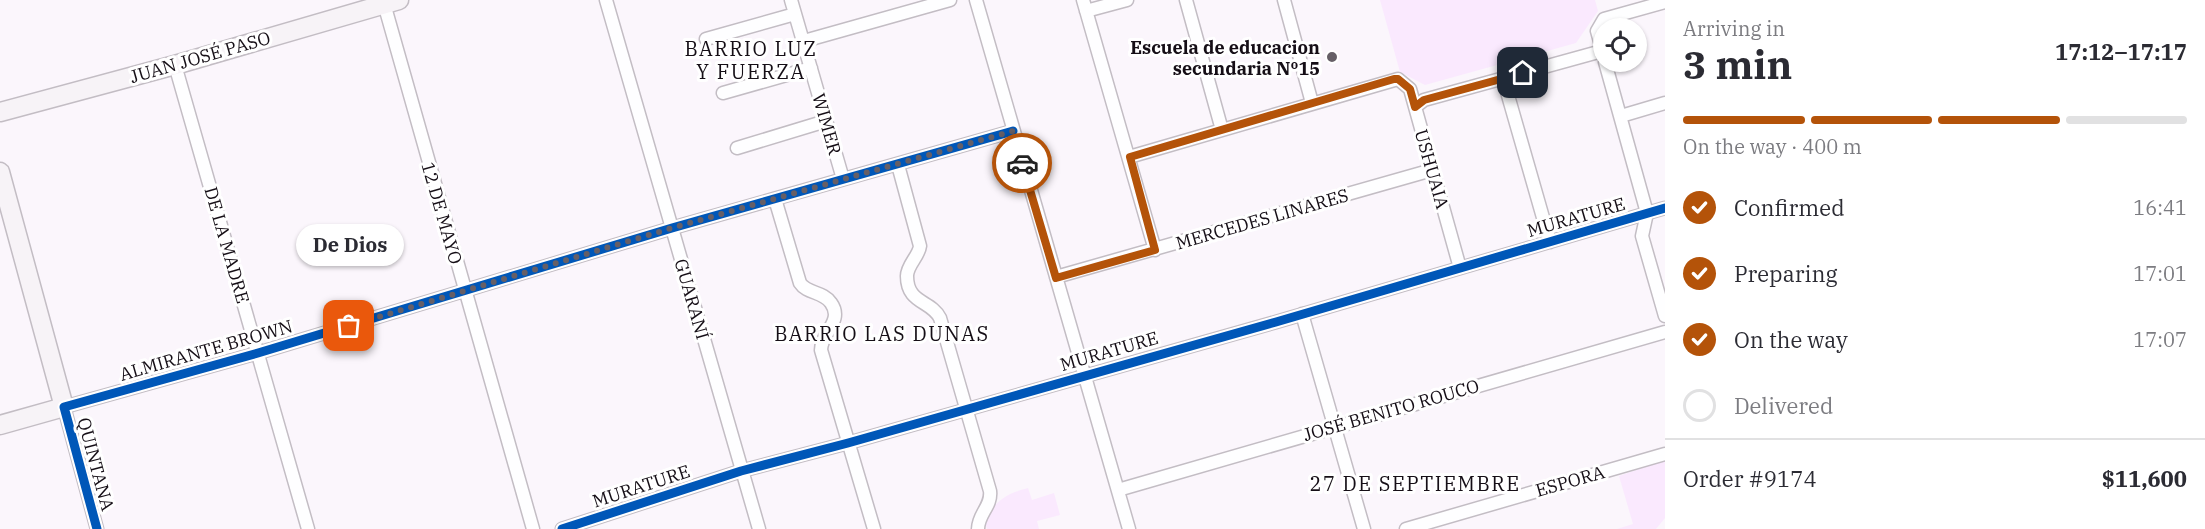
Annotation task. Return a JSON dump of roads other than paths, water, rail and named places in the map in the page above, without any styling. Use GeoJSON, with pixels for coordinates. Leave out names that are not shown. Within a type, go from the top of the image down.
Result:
{"type":"FeatureCollection","features":[{"type":"Feature","properties":{"kind":"main road","name":"JUAN JOSÉ PASO"},"geometry":{"type":"LineString","coordinates":[[0,112],[176,65],[388,2]]}},
{"type":"Feature","properties":{"kind":"main road","name":"QUINTANA"},"geometry":{"type":"LineString","coordinates":[[0,172],[64,407]]}},
{"type":"Feature","properties":{"kind":"main road","name":"ALMIRANTE BROWN"},"geometry":{"type":"LineString","coordinates":[[0,425],[64,407]]}},
{"type":"Feature","properties":{"kind":"street","name":"GUARANÍ"},"geometry":{"type":"LineString","coordinates":[[606,0],[759,529]]}},
{"type":"Feature","properties":{"kind":"street","name":"WIMER"},"geometry":{"type":"LineString","coordinates":[[791,0],[843,179]]}},
{"type":"Feature","properties":{"kind":"street"},"geometry":{"type":"LineString","coordinates":[[804,41],[950,0]]}},
{"type":"Feature","properties":{"kind":"street"},"geometry":{"type":"LineString","coordinates":[[976,0],[1129,529]]}},
{"type":"Feature","properties":{"kind":"street"},"geometry":{"type":"LineString","coordinates":[[1127,0],[1084,6],[1130,157],[1155,250]]}},
{"type":"Feature","properties":{"kind":"street"},"geometry":{"type":"LineString","coordinates":[[1186,0],[1222,130]]}},
{"type":"Feature","properties":{"kind":"street"},"geometry":{"type":"LineString","coordinates":[[1130,157],[1312,104],[1284,0]]}},
{"type":"Feature","properties":{"kind":"street","name":"12 DE MAYO"},"geometry":{"type":"LineString","coordinates":[[388,2],[464,291],[533,529]]}},
{"type":"Feature","properties":{"kind":"street"},"geometry":{"type":"LineString","coordinates":[[1608,18],[1665,2]]}},
{"type":"Feature","properties":{"kind":"street"},"geometry":{"type":"LineString","coordinates":[[706,39],[795,14]]}},
{"type":"Feature","properties":{"kind":"street"},"geometry":{"type":"LineString","coordinates":[[1415,107],[1424,100],[1503,78],[1593,58]]}},
{"type":"Feature","properties":{"kind":"street","name":"DE LA MADRE"},"geometry":{"type":"LineString","coordinates":[[176,65],[308,529]]}},
{"type":"Feature","properties":{"kind":"street"},"geometry":{"type":"LineString","coordinates":[[723,93],[811,68]]}},
{"type":"Feature","properties":{"kind":"street"},"geometry":{"type":"LineString","coordinates":[[1609,72],[1647,213],[1642,236],[1665,316]]}},
{"type":"Feature","properties":{"kind":"street"},"geometry":{"type":"LineString","coordinates":[[1503,78],[1550,242]]}},
{"type":"Feature","properties":{"kind":"street","name":"USHUAIA"},"geometry":{"type":"LineString","coordinates":[[1312,104],[1394,79],[1398,79],[1410,89],[1460,268]]}},
{"type":"Feature","properties":{"kind":"street"},"geometry":{"type":"LineString","coordinates":[[1621,116],[1665,104]]}},
{"type":"Feature","properties":{"kind":"street"},"geometry":{"type":"LineString","coordinates":[[737,148],[826,121]]}},
{"type":"Feature","properties":{"kind":"street","name":"ALMIRANTE BROWN"},"geometry":{"type":"LineString","coordinates":[[64,407],[258,353],[672,228],[1013,131]]}},
{"type":"Feature","properties":{"kind":"street"},"geometry":{"type":"LineString","coordinates":[[898,165],[920,246],[907,276],[909,286],[912,295],[933,308],[940,318],[991,496],[979,519],[978,529]]}},
{"type":"Feature","properties":{"kind":"street","name":"MERCEDES LINARES"},"geometry":{"type":"LineString","coordinates":[[1056,278],[1432,170]]}},
{"type":"Feature","properties":{"kind":"street"},"geometry":{"type":"LineString","coordinates":[[776,199],[800,282],[808,290],[825,297],[833,306],[833,324],[822,340],[821,350],[874,529]]}},
{"type":"Feature","properties":{"kind":"street","name":"MURATURE"},"geometry":{"type":"LineString","coordinates":[[562,529],[741,471],[848,443],[1302,314],[1665,208]]}},
{"type":"Feature","properties":{"kind":"street"},"geometry":{"type":"LineString","coordinates":[[1302,314],[1364,529]]}},
{"type":"Feature","properties":{"kind":"street","name":"JOSÉ BENITO ROUCO"},"geometry":{"type":"LineString","coordinates":[[1118,490],[1665,332]]}},
{"type":"Feature","properties":{"kind":"street","name":"QUINTANA"},"geometry":{"type":"LineString","coordinates":[[64,407],[97,529]]}},
{"type":"Feature","properties":{"kind":"street","name":"ESPORA"},"geometry":{"type":"LineString","coordinates":[[1406,529],[1665,454]]}},
{"type":"Feature","properties":{"kind":"place","name":"Escuela de educacion secundaria Nº15"},"geometry":{"type":"Point","coordinates":[1332,57]}},
{"type":"Feature","properties":{"kind":"place","name":"De Dios"},"geometry":{"type":"Point","coordinates":[349,326]}},
{"type":"Feature","properties":{"kind":"district","name":"BARRIO LUZ Y FUERZA"},"geometry":{"type":"Point","coordinates":[751,60]}},
{"type":"Feature","properties":{"kind":"district","name":"BARRIO LAS DUNAS"},"geometry":{"type":"Point","coordinates":[882,333]}},
{"type":"Feature","properties":{"kind":"district","name":"27 DE SEPTIEMBRE"},"geometry":{"type":"Point","coordinates":[1415,483]}}]}
